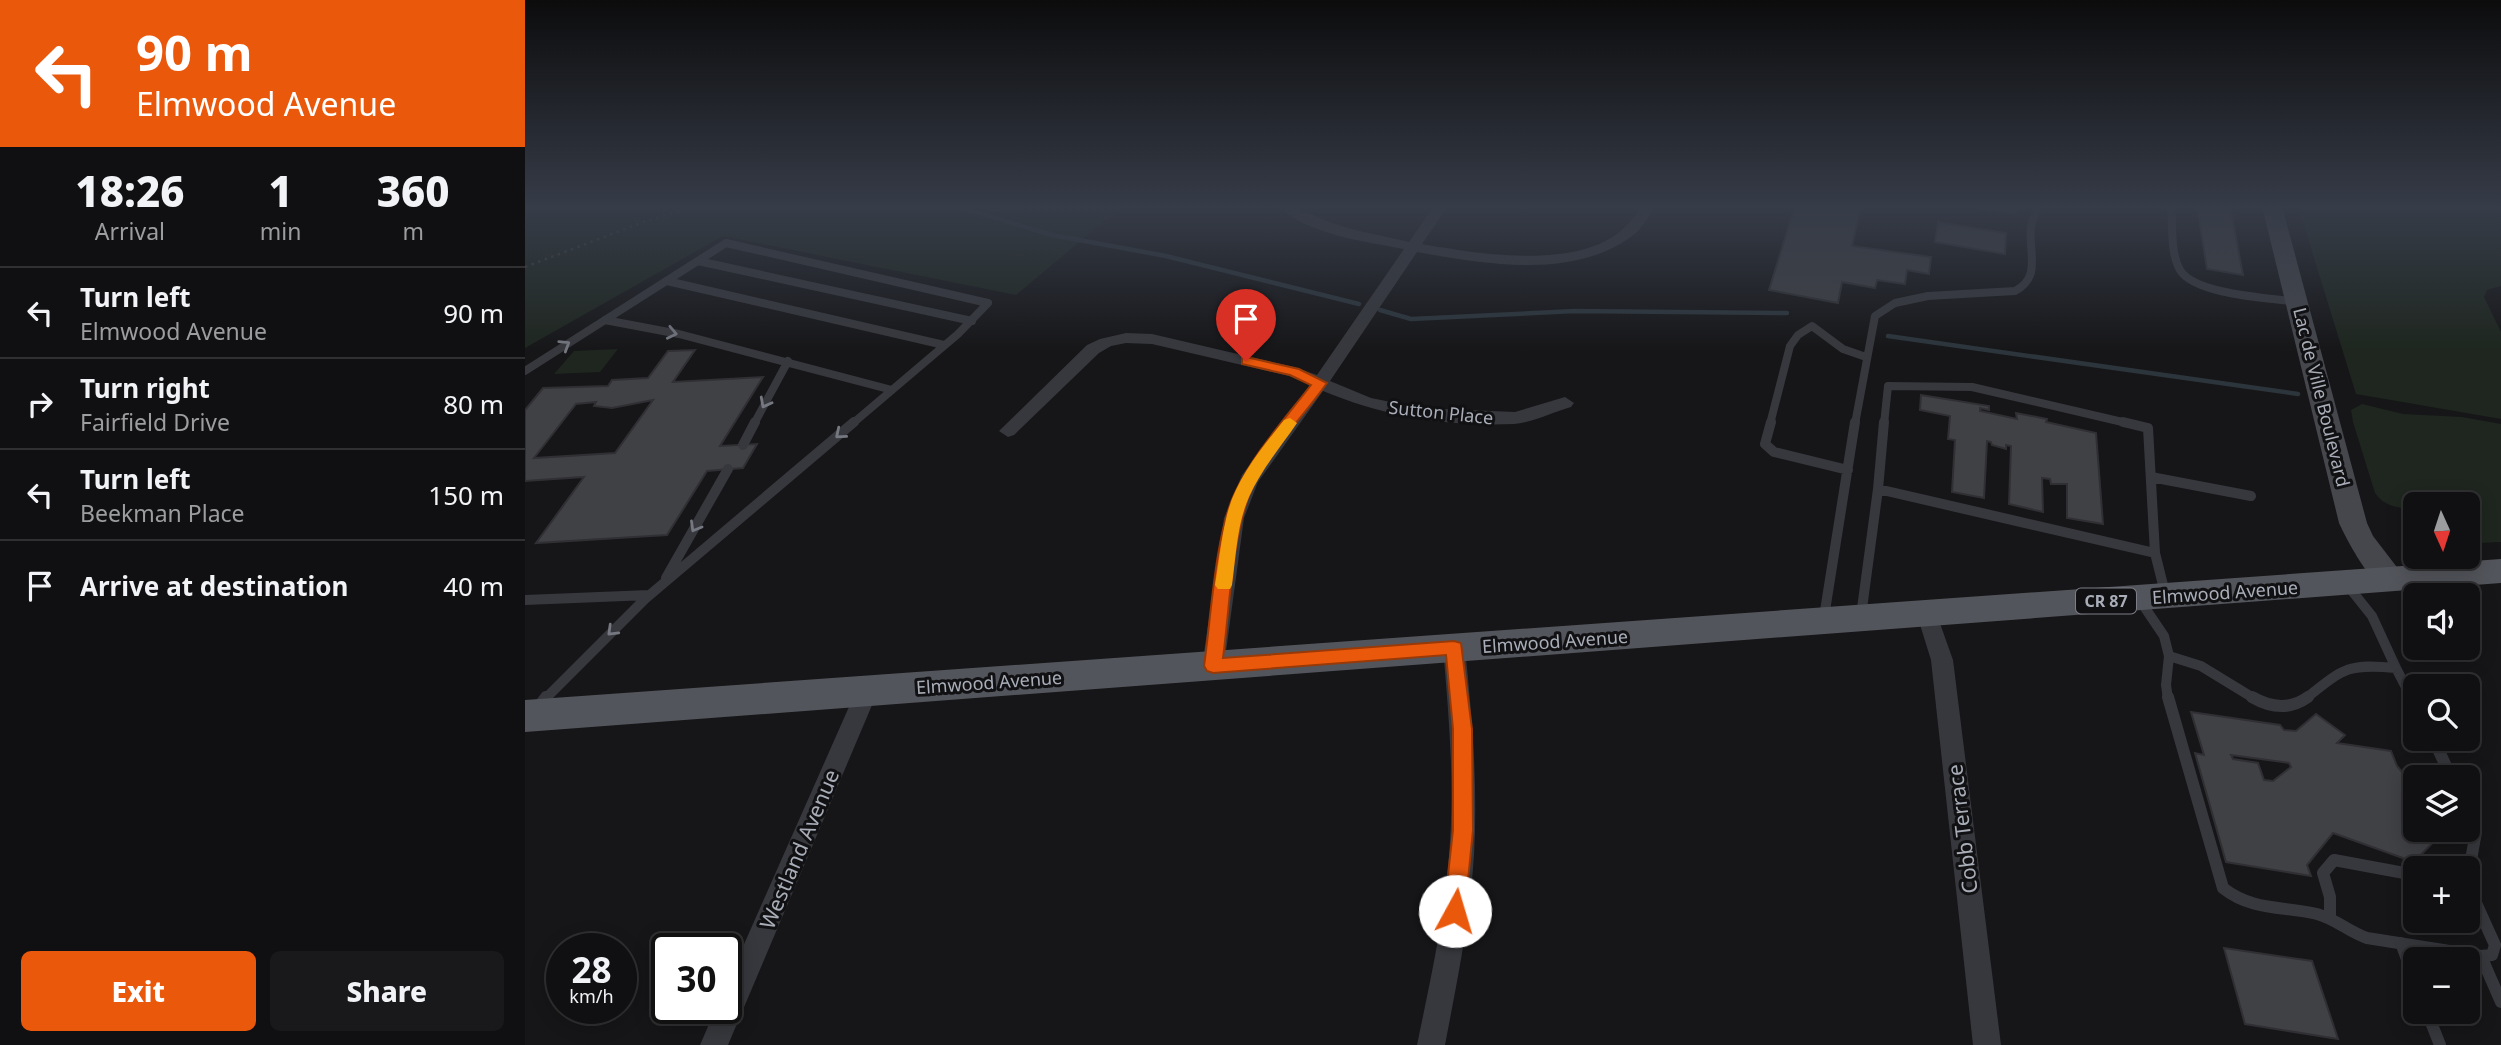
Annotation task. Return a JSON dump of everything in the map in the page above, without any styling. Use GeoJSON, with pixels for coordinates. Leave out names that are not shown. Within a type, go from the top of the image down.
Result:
{"type":"FeatureCollection","features":[{"type":"Feature","properties":{"kind":"main road","name":"Elmwood Avenue"},"geometry":{"type":"LineString","coordinates":[[529,715],[1861,620],[2501,571]]}},
{"type":"Feature","properties":{"kind":"street"},"geometry":{"type":"LineString","coordinates":[[1213,666],[1229,546],[1241,497],[1261,461],[1320,383],[1407,255]]}},
{"type":"Feature","properties":{"kind":"street"},"geometry":{"type":"LineString","coordinates":[[1460,255],[1486,259],[1525,260],[1571,255]]}},
{"type":"Feature","properties":{"kind":"street","name":"Lac de Ville Boulevard"},"geometry":{"type":"LineString","coordinates":[[2285,255],[2356,532],[2391,579]]}},
{"type":"Feature","properties":{"kind":"street","name":"Sutton Place"},"geometry":{"type":"LineString","coordinates":[[1008,432],[1093,349],[1106,342],[1126,338],[1152,339],[1294,372],[1367,403],[1420,414],[1507,418],[1565,403]]}},
{"type":"Feature","properties":{"kind":"street","name":"Cobb Terrace"},"geometry":{"type":"LineString","coordinates":[[1927,615],[1942,660],[1987,1045]]}},
{"type":"Feature","properties":{"kind":"street"},"geometry":{"type":"LineString","coordinates":[[1431,1045],[1452,938],[1463,830],[1462,729],[1454,648]]}},
{"type":"Feature","properties":{"kind":"street","name":"Westland Avenue"},"geometry":{"type":"LineString","coordinates":[[713,1044],[867,691]]}},
{"type":"Feature","properties":{"kind":"lane"},"geometry":{"type":"LineString","coordinates":[[525,371],[708,255]]}},
{"type":"Feature","properties":{"kind":"lane"},"geometry":{"type":"LineString","coordinates":[[529,715],[553,688],[650,595],[988,306],[988,303],[777,255]]}},
{"type":"Feature","properties":{"kind":"lane"},"geometry":{"type":"LineString","coordinates":[[1823,622],[1875,316],[1895,303],[1928,296],[2015,290],[2027,285],[2031,277],[2031,255]]}},
{"type":"Feature","properties":{"kind":"lane"},"geometry":{"type":"LineString","coordinates":[[2177,255],[2179,268],[2189,279],[2210,287],[2298,302]]}},
{"type":"Feature","properties":{"kind":"lane"},"geometry":{"type":"LineString","coordinates":[[698,261],[972,321]]}},
{"type":"Feature","properties":{"kind":"lane"},"geometry":{"type":"LineString","coordinates":[[667,281],[944,345]]}},
{"type":"Feature","properties":{"kind":"lane"},"geometry":{"type":"LineString","coordinates":[[605,320],[679,334],[892,390]]}},
{"type":"Feature","properties":{"kind":"lane"},"geometry":{"type":"LineString","coordinates":[[1848,470],[1774,452],[1765,444],[1790,346],[1798,335],[1812,326],[1843,349],[1866,357]]}},
{"type":"Feature","properties":{"kind":"lane"},"geometry":{"type":"LineString","coordinates":[[743,445],[788,361]]}},
{"type":"Feature","properties":{"kind":"lane"},"geometry":{"type":"LineString","coordinates":[[1861,620],[1888,386],[1972,387],[2148,428],[2158,574],[2152,597],[2169,656],[2166,685],[2169,707],[2223,888],[2233,898],[2246,904],[2330,918],[2351,933],[2481,956],[2492,955],[2495,945],[2480,911]]}},
{"type":"Feature","properties":{"kind":"lane"},"geometry":{"type":"LineString","coordinates":[[663,584],[728,469]]}},
{"type":"Feature","properties":{"kind":"lane"},"geometry":{"type":"LineString","coordinates":[[2151,477],[2251,496]]}},
{"type":"Feature","properties":{"kind":"lane"},"geometry":{"type":"LineString","coordinates":[[1878,488],[2155,553]]}},
{"type":"Feature","properties":{"kind":"lane"},"geometry":{"type":"LineString","coordinates":[[2346,583],[2372,616],[2403,681]]}},
{"type":"Feature","properties":{"kind":"lane"},"geometry":{"type":"LineString","coordinates":[[525,600],[650,595]]}},
{"type":"Feature","properties":{"kind":"lane"},"geometry":{"type":"LineString","coordinates":[[2169,656],[2201,666],[2259,701],[2279,707],[2297,705],[2344,670],[2364,664],[2396,667]]}},
{"type":"Feature","properties":{"kind":"lane"},"geometry":{"type":"LineString","coordinates":[[2330,918],[2330,897],[2323,873],[2334,860],[2403,873]]}},
{"type":"Feature","properties":{"kind":"lane"},"geometry":{"type":"LineString","coordinates":[[2401,943],[2403,948]]}},
{"type":"Feature","properties":{"kind":"lane"},"geometry":{"type":"LineString","coordinates":[[2481,956],[2501,1002]]}},
{"type":"Feature","properties":{"kind":"lane"},"geometry":{"type":"LineString","coordinates":[[2432,1024],[2440,1045]]}},
{"type":"Feature","properties":{"kind":"path"},"geometry":{"type":"LineString","coordinates":[[525,267],[557,255]]}},
{"type":"Feature","properties":{"kind":"shaded area"},"geometry":{"type":"Polygon","coordinates":[[[525,255],[690,255],[525,348],[525,255]]]}},
{"type":"Feature","properties":{"kind":"shaded area"},"geometry":{"type":"Polygon","coordinates":[[[816,255],[1064,255],[1016,295],[816,255]]]}},
{"type":"Feature","properties":{"kind":"shaded area"},"geometry":{"type":"Polygon","coordinates":[[[2313,255],[2501,255],[2501,286],[2487,290],[2484,297],[2501,332],[2501,419],[2356,394],[2313,255]]]}},
{"type":"Feature","properties":{"kind":"shaded area"},"geometry":{"type":"Polygon","coordinates":[[[618,349],[600,372],[554,374],[574,351],[618,349]]]}},
{"type":"Feature","properties":{"kind":"shaded area"},"geometry":{"type":"Polygon","coordinates":[[[2362,404],[2403,414],[2462,417],[2501,424],[2501,542],[2480,543],[2480,492],[2403,492],[2403,508],[2393,506],[2379,498],[2375,493],[2351,410],[2362,404]]]}},
{"type":"Feature","properties":{"kind":"building"},"geometry":{"type":"Polygon","coordinates":[[[1780,255],[1931,257],[1929,274],[1907,270],[1905,284],[1877,280],[1875,288],[1842,282],[1838,303],[1769,290],[1780,255]]]}},
{"type":"Feature","properties":{"kind":"building"},"geometry":{"type":"Polygon","coordinates":[[[2205,255],[2239,255],[2243,275],[2207,269],[2205,255]]]}},
{"type":"Feature","properties":{"kind":"building"},"geometry":{"type":"Polygon","coordinates":[[[695,350],[673,382],[763,377],[720,446],[757,444],[743,468],[707,471],[667,535],[536,543],[584,477],[525,481],[525,410],[543,388],[608,386],[612,380],[648,378],[668,351],[695,350]],[[653,400],[612,408],[594,406],[596,402],[576,404],[534,458],[615,453],[653,400]]]}},
{"type":"Feature","properties":{"kind":"building"},"geometry":{"type":"Polygon","coordinates":[[[1921,395],[1989,406],[1989,410],[1980,408],[1980,411],[2017,419],[2016,413],[2096,433],[2103,524],[2067,518],[2067,484],[2051,484],[2050,479],[2042,478],[2043,512],[2009,504],[2011,446],[2006,445],[2006,449],[1987,441],[1984,498],[1952,492],[1955,440],[1948,439],[1950,416],[1920,410],[1921,395]]]}},
{"type":"Feature","properties":{"kind":"building"},"geometry":{"type":"Polygon","coordinates":[[[2191,712],[2280,725],[2284,730],[2296,731],[2316,714],[2345,735],[2337,743],[2391,751],[2403,773],[2403,842],[2433,842],[2420,856],[2403,858],[2333,833],[2307,865],[2311,876],[2226,862],[2195,753],[2204,755],[2191,712]],[[2231,755],[2233,759],[2258,763],[2264,780],[2273,781],[2291,767],[2289,763],[2231,755]]]}},
{"type":"Feature","properties":{"kind":"building"},"geometry":{"type":"Polygon","coordinates":[[[2224,948],[2312,961],[2338,1039],[2245,1024],[2224,948]]]}},
{"type":"Feature","properties":{"kind":"waterway"},"geometry":{"type":"LineString","coordinates":[[1159,255],[1359,304]]}},
{"type":"Feature","properties":{"kind":"waterway"},"geometry":{"type":"LineString","coordinates":[[1380,310],[1411,319],[1575,311],[1787,313]]}},
{"type":"Feature","properties":{"kind":"waterway"},"geometry":{"type":"LineString","coordinates":[[1888,336],[2298,394]]}},
{"type":"Feature","properties":{"kind":"slow traffic"},"geometry":{"type":"LineString","coordinates":[[1224,585],[1234,518],[1241,497],[1261,461],[1290,423]]}},
{"type":"Feature","properties":{"kind":"route"},"geometry":{"type":"LineString","coordinates":[[1246,361],[1294,372],[1320,383],[1261,461],[1241,497],[1229,546],[1213,666],[1454,648],[1462,729],[1463,830],[1455,911]]}}]}
